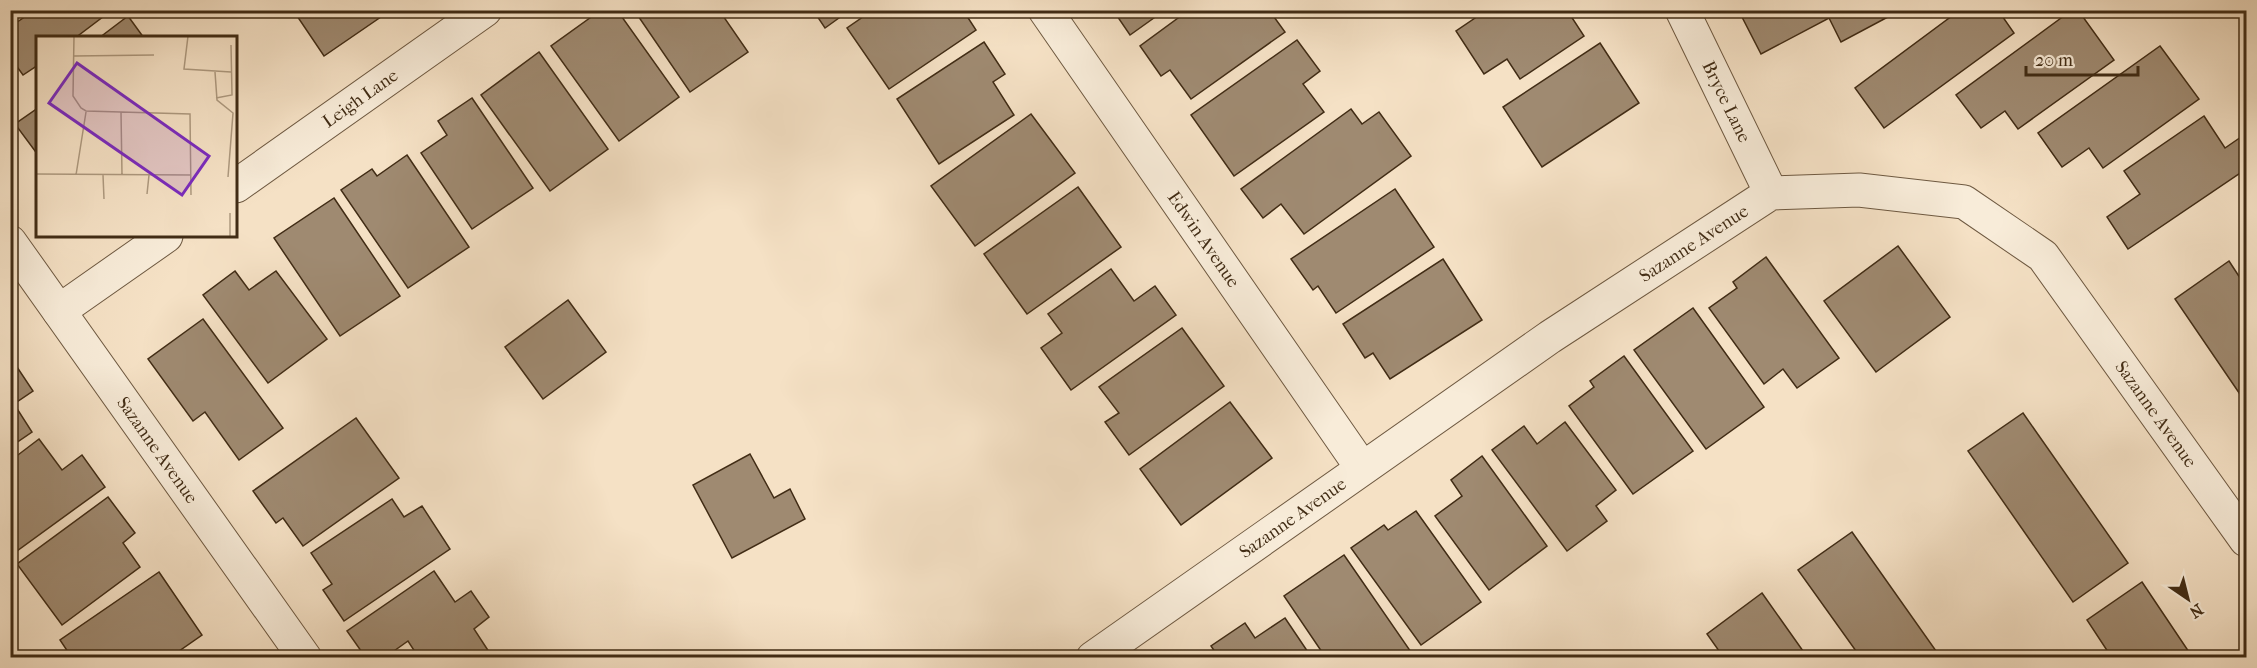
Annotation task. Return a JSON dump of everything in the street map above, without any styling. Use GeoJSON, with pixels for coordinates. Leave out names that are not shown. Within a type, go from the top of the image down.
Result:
{"type":"FeatureCollection","features":[{"type":"Feature","properties":{"kind":"street","name":"Leigh Lane"},"geometry":{"type":"LineString","coordinates":[[237,185],[485,10]]}},
{"type":"Feature","properties":{"kind":"street","name":"Edwin Avenue"},"geometry":{"type":"LineString","coordinates":[[1045,10],[1362,468]]}},
{"type":"Feature","properties":{"kind":"street","name":"Bryce Lane"},"geometry":{"type":"LineString","coordinates":[[1682,10],[1771,193]]}},
{"type":"Feature","properties":{"kind":"street","name":"Sazanne Avenue"},"geometry":{"type":"LineString","coordinates":[[1093,657],[1550,337],[1771,193],[1859,190],[1964,202],[2043,256],[2247,540]]}},
{"type":"Feature","properties":{"kind":"street"},"geometry":{"type":"LineString","coordinates":[[59,311],[165,237]]}},
{"type":"Feature","properties":{"kind":"street","name":"Sazanne Avenue"},"geometry":{"type":"LineString","coordinates":[[10,242],[305,657]]}},
{"type":"Feature","properties":{"kind":"building"},"geometry":{"type":"Polygon","coordinates":[[[18,10],[112,10],[78,36],[36,36],[36,66],[23,75],[10,57],[10,27],[23,18],[18,10]]]}},
{"type":"Feature","properties":{"kind":"building"},"geometry":{"type":"Polygon","coordinates":[[[293,10],[391,10],[324,56],[293,10]]]}},
{"type":"Feature","properties":{"kind":"building"},"geometry":{"type":"Polygon","coordinates":[[[601,10],[617,10],[679,97],[619,141],[551,46],[601,10]]]}},
{"type":"Feature","properties":{"kind":"building"},"geometry":{"type":"Polygon","coordinates":[[[634,10],[719,10],[748,52],[690,92],[634,10]]]}},
{"type":"Feature","properties":{"kind":"building"},"geometry":{"type":"Polygon","coordinates":[[[813,10],[850,10],[825,28],[813,10]]]}},
{"type":"Feature","properties":{"kind":"building"},"geometry":{"type":"Polygon","coordinates":[[[873,10],[963,10],[976,30],[889,89],[847,28],[873,10]]]}},
{"type":"Feature","properties":{"kind":"building"},"geometry":{"type":"Polygon","coordinates":[[[1113,10],[1165,10],[1130,35],[1113,10]]]}},
{"type":"Feature","properties":{"kind":"building"},"geometry":{"type":"Polygon","coordinates":[[[1189,10],[1269,10],[1285,32],[1191,99],[1170,70],[1161,76],[1140,46],[1189,10]]]}},
{"type":"Feature","properties":{"kind":"building"},"geometry":{"type":"Polygon","coordinates":[[[1487,10],[1567,10],[1584,36],[1520,79],[1507,59],[1484,74],[1456,31],[1487,10]]]}},
{"type":"Feature","properties":{"kind":"building"},"geometry":{"type":"Polygon","coordinates":[[[1755,10],[1901,10],[1841,42],[1829,18],[1761,54],[1742,17],[1755,10]]]}},
{"type":"Feature","properties":{"kind":"building"},"geometry":{"type":"Polygon","coordinates":[[[1960,10],[1998,10],[2014,33],[1884,128],[1855,88],[1960,10]]]}},
{"type":"Feature","properties":{"kind":"building"},"geometry":{"type":"Polygon","coordinates":[[[2072,10],[2078,10],[2114,60],[2018,129],[2005,111],[1981,128],[1956,95],[2072,10]]]}},
{"type":"Feature","properties":{"kind":"building"},"geometry":{"type":"Polygon","coordinates":[[[128,16],[143,36],[102,36],[128,16]]]}},
{"type":"Feature","properties":{"kind":"building"},"geometry":{"type":"Polygon","coordinates":[[[1297,40],[1320,71],[1303,84],[1324,112],[1234,176],[1191,115],[1297,40]]]}},
{"type":"Feature","properties":{"kind":"building"},"geometry":{"type":"Polygon","coordinates":[[[984,42],[1005,74],[993,82],[1014,115],[939,164],[897,99],[984,42]]]}},
{"type":"Feature","properties":{"kind":"building"},"geometry":{"type":"Polygon","coordinates":[[[1600,43],[1639,103],[1542,167],[1503,107],[1600,43]]]}},
{"type":"Feature","properties":{"kind":"building"},"geometry":{"type":"Polygon","coordinates":[[[2160,46],[2199,99],[2103,168],[2089,148],[2062,167],[2038,133],[2160,46]]]}},
{"type":"Feature","properties":{"kind":"building"},"geometry":{"type":"Polygon","coordinates":[[[539,52],[608,149],[550,191],[481,95],[539,52]]]}},
{"type":"Feature","properties":{"kind":"building"},"geometry":{"type":"Polygon","coordinates":[[[472,98],[533,188],[472,229],[421,153],[447,135],[438,121],[472,98]]]}},
{"type":"Feature","properties":{"kind":"building"},"geometry":{"type":"Polygon","coordinates":[[[36,109],[36,152],[15,124],[36,109]]]}},
{"type":"Feature","properties":{"kind":"building"},"geometry":{"type":"Polygon","coordinates":[[[1351,109],[1362,124],[1379,112],[1411,156],[1304,234],[1281,204],[1263,218],[1241,189],[1351,109]]]}},
{"type":"Feature","properties":{"kind":"building"},"geometry":{"type":"Polygon","coordinates":[[[1031,114],[1075,173],[975,246],[931,186],[1031,114]]]}},
{"type":"Feature","properties":{"kind":"building"},"geometry":{"type":"Polygon","coordinates":[[[2204,116],[2225,148],[2241,137],[2246,146],[2246,169],[2128,249],[2107,217],[2140,194],[2124,171],[2204,116]]]}},
{"type":"Feature","properties":{"kind":"building"},"geometry":{"type":"Polygon","coordinates":[[[407,155],[469,247],[408,288],[341,190],[372,169],[377,176],[407,155]]]}},
{"type":"Feature","properties":{"kind":"building"},"geometry":{"type":"Polygon","coordinates":[[[1078,187],[1121,247],[1027,314],[984,254],[1078,187]]]}},
{"type":"Feature","properties":{"kind":"building"},"geometry":{"type":"Polygon","coordinates":[[[1395,189],[1434,247],[1336,313],[1318,286],[1313,290],[1291,259],[1395,189]]]}},
{"type":"Feature","properties":{"kind":"building"},"geometry":{"type":"Polygon","coordinates":[[[334,198],[400,296],[340,336],[274,238],[334,198]]]}},
{"type":"Feature","properties":{"kind":"building"},"geometry":{"type":"Polygon","coordinates":[[[1898,246],[1950,317],[1876,372],[1824,301],[1898,246]]]}},
{"type":"Feature","properties":{"kind":"building"},"geometry":{"type":"Polygon","coordinates":[[[1766,257],[1839,358],[1797,388],[1783,369],[1764,384],[1709,308],[1737,288],[1733,282],[1766,257]]]}},
{"type":"Feature","properties":{"kind":"building"},"geometry":{"type":"Polygon","coordinates":[[[1443,259],[1482,320],[1390,379],[1373,353],[1365,358],[1343,324],[1443,259]]]}},
{"type":"Feature","properties":{"kind":"building"},"geometry":{"type":"Polygon","coordinates":[[[2229,261],[2246,287],[2246,403],[2175,299],[2229,261]]]}},
{"type":"Feature","properties":{"kind":"building"},"geometry":{"type":"Polygon","coordinates":[[[1111,269],[1134,301],[1155,286],[1176,315],[1071,390],[1041,348],[1062,333],[1048,314],[1111,269]]]}},
{"type":"Feature","properties":{"kind":"building"},"geometry":{"type":"Polygon","coordinates":[[[235,271],[249,290],[276,271],[327,339],[268,383],[203,295],[235,271]]]}},
{"type":"Feature","properties":{"kind":"building"},"geometry":{"type":"Polygon","coordinates":[[[568,300],[606,352],[543,399],[505,347],[568,300]]]}},
{"type":"Feature","properties":{"kind":"building"},"geometry":{"type":"Polygon","coordinates":[[[1693,308],[1764,407],[1706,449],[1634,350],[1693,308]]]}},
{"type":"Feature","properties":{"kind":"building"},"geometry":{"type":"Polygon","coordinates":[[[203,319],[283,428],[239,460],[205,412],[193,421],[148,359],[203,319]]]}},
{"type":"Feature","properties":{"kind":"building"},"geometry":{"type":"Polygon","coordinates":[[[1182,328],[1224,386],[1129,455],[1105,422],[1119,413],[1099,387],[1182,328]]]}},
{"type":"Feature","properties":{"kind":"building"},"geometry":{"type":"Polygon","coordinates":[[[1624,356],[1693,451],[1633,494],[1569,406],[1594,387],[1590,381],[1624,356]]]}},
{"type":"Feature","properties":{"kind":"building"},"geometry":{"type":"Polygon","coordinates":[[[11,358],[33,391],[14,404],[32,432],[10,447],[11,358]]]}},
{"type":"Feature","properties":{"kind":"building"},"geometry":{"type":"Polygon","coordinates":[[[1230,402],[1272,458],[1181,525],[1140,469],[1230,402]]]}},
{"type":"Feature","properties":{"kind":"building"},"geometry":{"type":"Polygon","coordinates":[[[2023,413],[2128,563],[2073,602],[1968,451],[2023,413]]]}},
{"type":"Feature","properties":{"kind":"building"},"geometry":{"type":"Polygon","coordinates":[[[356,418],[399,478],[303,546],[283,518],[276,523],[253,491],[356,418]]]}},
{"type":"Feature","properties":{"kind":"building"},"geometry":{"type":"Polygon","coordinates":[[[1565,422],[1616,490],[1596,506],[1607,521],[1567,551],[1492,450],[1524,426],[1537,444],[1565,422]]]}},
{"type":"Feature","properties":{"kind":"building"},"geometry":{"type":"Polygon","coordinates":[[[39,439],[62,470],[82,455],[105,487],[10,556],[10,461],[39,439]]]}},
{"type":"Feature","properties":{"kind":"building"},"geometry":{"type":"Polygon","coordinates":[[[750,454],[774,498],[790,489],[805,519],[732,558],[693,485],[750,454]]]}},
{"type":"Feature","properties":{"kind":"building"},"geometry":{"type":"Polygon","coordinates":[[[1482,456],[1547,546],[1489,590],[1435,516],[1462,496],[1451,480],[1482,456]]]}},
{"type":"Feature","properties":{"kind":"building"},"geometry":{"type":"Polygon","coordinates":[[[108,497],[135,533],[123,543],[140,567],[62,625],[17,564],[108,497]]]}},
{"type":"Feature","properties":{"kind":"building"},"geometry":{"type":"Polygon","coordinates":[[[392,499],[404,517],[422,506],[450,549],[344,621],[323,590],[332,584],[311,553],[392,499]]]}},
{"type":"Feature","properties":{"kind":"building"},"geometry":{"type":"Polygon","coordinates":[[[1416,511],[1481,602],[1421,645],[1351,548],[1384,525],[1388,530],[1416,511]]]}},
{"type":"Feature","properties":{"kind":"building"},"geometry":{"type":"Polygon","coordinates":[[[1852,532],[1941,658],[1861,658],[1798,570],[1852,532]]]}},
{"type":"Feature","properties":{"kind":"building"},"geometry":{"type":"Polygon","coordinates":[[[1344,555],[1411,652],[1403,658],[1326,658],[1284,596],[1344,555]]]}},
{"type":"Feature","properties":{"kind":"building"},"geometry":{"type":"Polygon","coordinates":[[[434,571],[455,602],[471,591],[489,617],[474,629],[491,655],[488,658],[419,658],[408,641],[384,658],[366,658],[347,631],[434,571]]]}},
{"type":"Feature","properties":{"kind":"building"},"geometry":{"type":"Polygon","coordinates":[[[159,572],[202,635],[169,658],[72,658],[60,640],[159,572]]]}},
{"type":"Feature","properties":{"kind":"building"},"geometry":{"type":"Polygon","coordinates":[[[2142,582],[2193,658],[2112,658],[2087,620],[2142,582]]]}},
{"type":"Feature","properties":{"kind":"building"},"geometry":{"type":"Polygon","coordinates":[[[1762,593],[1808,658],[1724,658],[1707,634],[1762,593]]]}},
{"type":"Feature","properties":{"kind":"building"},"geometry":{"type":"Polygon","coordinates":[[[1285,618],[1312,658],[1219,658],[1211,646],[1245,623],[1255,638],[1285,618]]]}}]}
